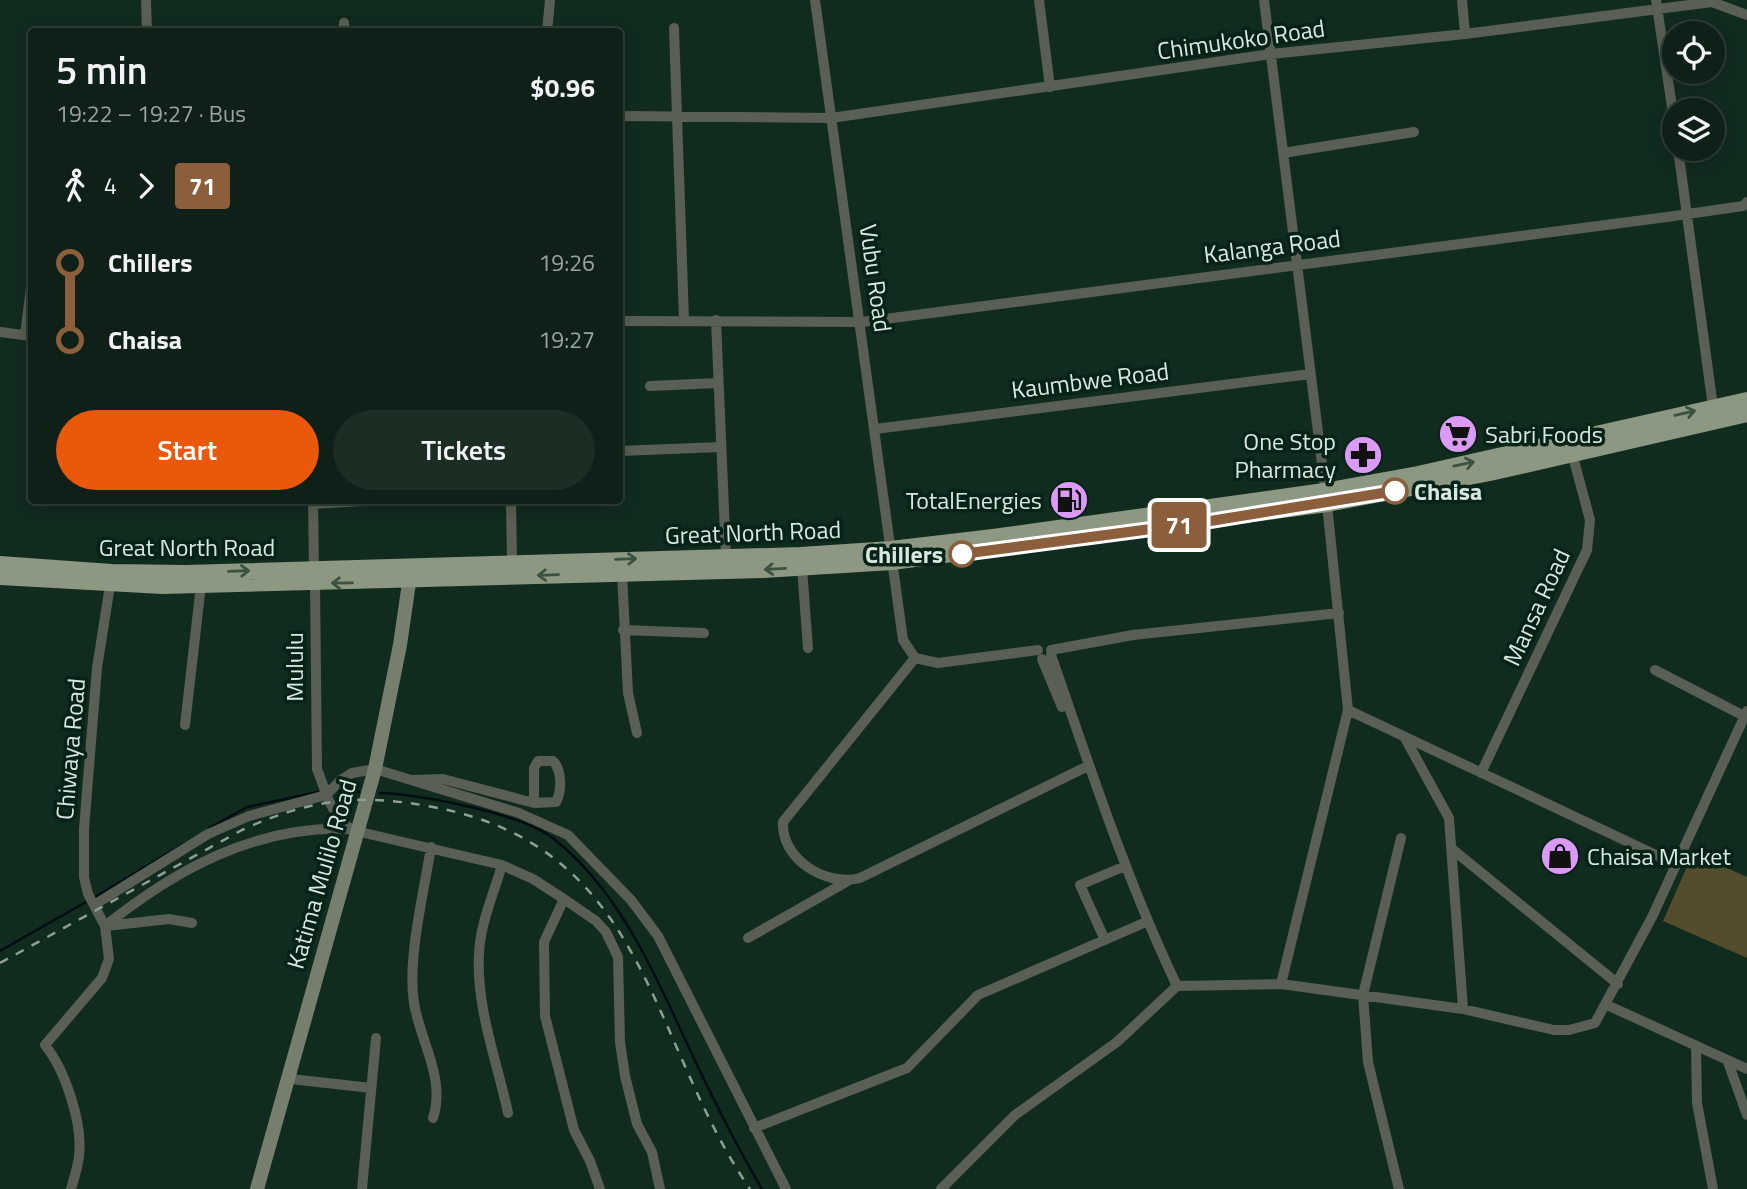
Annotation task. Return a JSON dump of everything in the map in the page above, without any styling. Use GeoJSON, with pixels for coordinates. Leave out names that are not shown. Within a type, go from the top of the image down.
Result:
{"type":"FeatureCollection","features":[{"type":"Feature","properties":{"kind":"main road","name":"Great North Road"},"geometry":{"type":"LineString","coordinates":[[1326,497],[1747,400]]}},
{"type":"Feature","properties":{"kind":"main road","name":"Great North Road"},"geometry":{"type":"LineString","coordinates":[[0,577],[622,573],[802,568],[1326,497],[1572,453],[1747,414]]}},
{"type":"Feature","properties":{"kind":"main road","name":"Great North Road"},"geometry":{"type":"LineString","coordinates":[[411,575],[512,563],[892,555]]}},
{"type":"Feature","properties":{"kind":"main road","name":"Great North Road"},"geometry":{"type":"LineString","coordinates":[[0,564],[111,578],[201,585],[315,576]]}},
{"type":"Feature","properties":{"kind":"main road","name":"Katima Mulilo Road"},"geometry":{"type":"LineString","coordinates":[[257,1189],[291,1079],[322,950],[375,769],[411,575]]}},
{"type":"Feature","properties":{"kind":"street"},"geometry":{"type":"LineString","coordinates":[[146,0],[147,28]]}},
{"type":"Feature","properties":{"kind":"street"},"geometry":{"type":"LineString","coordinates":[[547,28],[550,0]]}},
{"type":"Feature","properties":{"kind":"street","name":"Vubu Road"},"geometry":{"type":"LineString","coordinates":[[816,0],[862,322],[903,640],[915,658]]}},
{"type":"Feature","properties":{"kind":"street"},"geometry":{"type":"LineString","coordinates":[[1039,0],[1050,87]]}},
{"type":"Feature","properties":{"kind":"street"},"geometry":{"type":"LineString","coordinates":[[1264,0],[1326,497],[1348,710],[1282,984]]}},
{"type":"Feature","properties":{"kind":"street"},"geometry":{"type":"LineString","coordinates":[[1462,0],[1465,34]]}},
{"type":"Feature","properties":{"kind":"street","name":"Chimukoko Road"},"geometry":{"type":"LineString","coordinates":[[623,116],[831,118],[1270,54],[1465,34],[1657,4],[1712,2],[1747,15]]}},
{"type":"Feature","properties":{"kind":"street"},"geometry":{"type":"LineString","coordinates":[[1657,4],[1671,98]]}},
{"type":"Feature","properties":{"kind":"street"},"geometry":{"type":"LineString","coordinates":[[674,29],[684,320]]}},
{"type":"Feature","properties":{"kind":"street"},"geometry":{"type":"LineString","coordinates":[[1283,153],[1414,132]]}},
{"type":"Feature","properties":{"kind":"street"},"geometry":{"type":"LineString","coordinates":[[1680,161],[1713,407]]}},
{"type":"Feature","properties":{"kind":"street","name":"Kalanga Road"},"geometry":{"type":"LineString","coordinates":[[623,321],[862,322],[1687,214],[1747,202]]}},
{"type":"Feature","properties":{"kind":"street"},"geometry":{"type":"LineString","coordinates":[[716,320],[726,557]]}},
{"type":"Feature","properties":{"kind":"street"},"geometry":{"type":"LineString","coordinates":[[0,332],[28,335]]}},
{"type":"Feature","properties":{"kind":"street","name":"Kaumbwe Road"},"geometry":{"type":"LineString","coordinates":[[875,429],[1310,374]]}},
{"type":"Feature","properties":{"kind":"street"},"geometry":{"type":"LineString","coordinates":[[650,386],[718,383]]}},
{"type":"Feature","properties":{"kind":"street"},"geometry":{"type":"LineString","coordinates":[[623,451],[720,447]]}},
{"type":"Feature","properties":{"kind":"street","name":"Mansa Road"},"geometry":{"type":"LineString","coordinates":[[1481,773],[1591,536],[1590,520],[1572,453]]}},
{"type":"Feature","properties":{"kind":"street","name":"Mululu"},"geometry":{"type":"LineString","coordinates":[[313,504],[317,769],[326,795],[340,821],[355,831]]}},
{"type":"Feature","properties":{"kind":"street"},"geometry":{"type":"LineString","coordinates":[[511,504],[512,563]]}},
{"type":"Feature","properties":{"kind":"street"},"geometry":{"type":"LineString","coordinates":[[802,568],[808,648]]}},
{"type":"Feature","properties":{"kind":"street"},"geometry":{"type":"LineString","coordinates":[[622,573],[628,693],[637,733]]}},
{"type":"Feature","properties":{"kind":"street","name":"Chiwaya Road"},"geometry":{"type":"LineString","coordinates":[[105,926],[84,877],[84,829],[97,668],[111,578]]}},
{"type":"Feature","properties":{"kind":"street"},"geometry":{"type":"LineString","coordinates":[[185,725],[201,585]]}},
{"type":"Feature","properties":{"kind":"street"},"geometry":{"type":"LineString","coordinates":[[849,881],[834,880],[821,874],[789,852],[782,834],[783,822],[915,658],[938,663],[1045,654],[1133,635],[1339,612]]}},
{"type":"Feature","properties":{"kind":"street"},"geometry":{"type":"LineString","coordinates":[[623,631],[704,633]]}},
{"type":"Feature","properties":{"kind":"street"},"geometry":{"type":"LineString","coordinates":[[1045,654],[1146,922],[1177,986]]}},
{"type":"Feature","properties":{"kind":"street"},"geometry":{"type":"LineString","coordinates":[[941,1189],[1015,1115],[1117,1042],[1177,986],[1282,984],[1463,1009],[1554,1030],[1569,1030],[1595,1023],[1618,984],[1746,713],[1655,670]]}},
{"type":"Feature","properties":{"kind":"street"},"geometry":{"type":"LineString","coordinates":[[1348,710],[1675,864]]}},
{"type":"Feature","properties":{"kind":"street"},"geometry":{"type":"LineString","coordinates":[[1405,738],[1446,810],[1452,849],[1463,1009]]}},
{"type":"Feature","properties":{"kind":"street"},"geometry":{"type":"LineString","coordinates":[[407,781],[443,779],[534,803],[549,804],[556,802],[560,795],[559,769],[553,761],[538,761],[534,768],[534,803]]}},
{"type":"Feature","properties":{"kind":"street"},"geometry":{"type":"LineString","coordinates":[[748,938],[849,881],[1088,766]]}},
{"type":"Feature","properties":{"kind":"street"},"geometry":{"type":"LineString","coordinates":[[94,905],[208,834],[249,816],[326,795],[341,779],[352,773],[375,769],[407,781],[519,813],[568,835],[631,900],[658,936],[786,1189]]}},
{"type":"Feature","properties":{"kind":"street"},"geometry":{"type":"LineString","coordinates":[[105,926],[136,901],[237,845],[278,834],[331,828],[431,847],[502,865],[533,879],[596,920],[613,942],[618,957],[623,1063],[637,1124],[652,1152],[660,1189]]}},
{"type":"Feature","properties":{"kind":"street"},"geometry":{"type":"LineString","coordinates":[[1399,1189],[1368,1062],[1363,995],[1401,838]]}},
{"type":"Feature","properties":{"kind":"street"},"geometry":{"type":"LineString","coordinates":[[431,847],[415,945],[413,1001],[437,1080],[437,1106],[433,1118]]}},
{"type":"Feature","properties":{"kind":"street"},"geometry":{"type":"LineString","coordinates":[[1452,849],[1618,984]]}},
{"type":"Feature","properties":{"kind":"street"},"geometry":{"type":"LineString","coordinates":[[502,865],[480,943],[479,962],[488,1037],[508,1113]]}},
{"type":"Feature","properties":{"kind":"street"},"geometry":{"type":"LineString","coordinates":[[1105,940],[1080,885],[1125,866]]}},
{"type":"Feature","properties":{"kind":"street"},"geometry":{"type":"LineString","coordinates":[[564,899],[544,943],[545,1016],[574,1130],[600,1189]]}},
{"type":"Feature","properties":{"kind":"street"},"geometry":{"type":"LineString","coordinates":[[105,926],[169,919],[192,923]]}},
{"type":"Feature","properties":{"kind":"street"},"geometry":{"type":"LineString","coordinates":[[754,1128],[907,1068],[978,995],[1146,922]]}},
{"type":"Feature","properties":{"kind":"street"},"geometry":{"type":"LineString","coordinates":[[71,1189],[79,1154],[78,1135],[68,1087],[55,1058],[45,1045],[106,971],[108,959],[105,926]]}},
{"type":"Feature","properties":{"kind":"street"},"geometry":{"type":"LineString","coordinates":[[1606,1005],[1747,1069]]}},
{"type":"Feature","properties":{"kind":"street"},"geometry":{"type":"LineString","coordinates":[[362,1189],[376,1038]]}},
{"type":"Feature","properties":{"kind":"street"},"geometry":{"type":"LineString","coordinates":[[1696,1047],[1698,1103],[1713,1189]]}},
{"type":"Feature","properties":{"kind":"street"},"geometry":{"type":"LineString","coordinates":[[1728,1062],[1747,1115]]}},
{"type":"Feature","properties":{"kind":"street"},"geometry":{"type":"LineString","coordinates":[[291,1079],[371,1088]]}},
{"type":"Feature","properties":{"kind":"shaded area"},"geometry":{"type":"Polygon","coordinates":[[[1693,853],[1747,877],[1747,958],[1663,921],[1693,853]]]}},
{"type":"Feature","properties":{"kind":"waterway"},"geometry":{"type":"LineString","coordinates":[[340,791],[359,792]]}},
{"type":"Feature","properties":{"kind":"waterway"},"geometry":{"type":"LineString","coordinates":[[209,828],[247,807],[318,792]]}},
{"type":"Feature","properties":{"kind":"waterway"},"geometry":{"type":"LineString","coordinates":[[380,793],[420,797],[470,807],[519,821],[554,839],[576,859],[614,905],[645,956],[721,1114],[762,1189]]}},
{"type":"Feature","properties":{"kind":"waterway"},"geometry":{"type":"LineString","coordinates":[[95,897],[185,843]]}},
{"type":"Feature","properties":{"kind":"waterway"},"geometry":{"type":"LineString","coordinates":[[0,951],[86,902]]}},
{"type":"Feature","properties":{"kind":"railway"},"geometry":{"type":"LineString","coordinates":[[0,963],[242,830],[290,811],[313,805],[358,800],[382,800],[433,807],[504,829],[559,862],[601,906],[634,957],[716,1131],[750,1189]]}},
{"type":"Feature","properties":{"kind":"bus line","name":"71"},"geometry":{"type":"LineString","coordinates":[[962,554],[1204,522],[1395,491]]}},
{"type":"Feature","properties":{"kind":"place","name":"Sabri Foods"},"geometry":{"type":"Point","coordinates":[1458,434]}},
{"type":"Feature","properties":{"kind":"place","name":"One Stop Pharmacy"},"geometry":{"type":"Point","coordinates":[1363,455]}},
{"type":"Feature","properties":{"kind":"place","name":"Chaisa"},"geometry":{"type":"Point","coordinates":[1395,491]}},
{"type":"Feature","properties":{"kind":"place","name":"TotalEnergies"},"geometry":{"type":"Point","coordinates":[1069,500]}},
{"type":"Feature","properties":{"kind":"place","name":"Chillers"},"geometry":{"type":"Point","coordinates":[962,554]}},
{"type":"Feature","properties":{"kind":"place","name":"Chaisa Market"},"geometry":{"type":"Point","coordinates":[1560,856]}}]}
